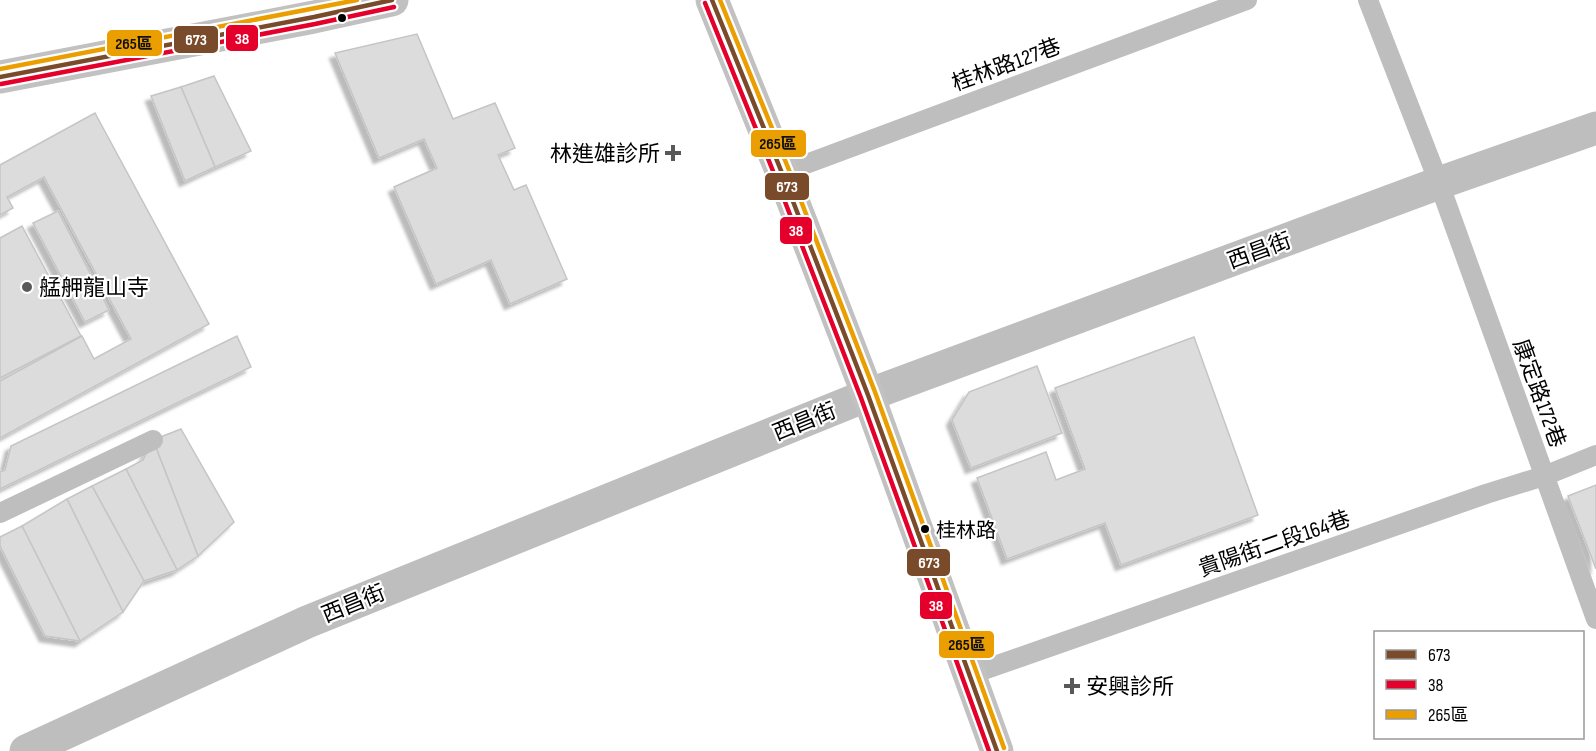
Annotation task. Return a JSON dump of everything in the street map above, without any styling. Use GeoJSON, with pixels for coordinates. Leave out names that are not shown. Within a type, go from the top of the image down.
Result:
{"type":"FeatureCollection","features":[{"type":"Feature","properties":{"kind":"street"},"geometry":{"type":"LineString","coordinates":[[0,77],[312,9],[392,0]]}},
{"type":"Feature","properties":{"kind":"street"},"geometry":{"type":"LineString","coordinates":[[712,0],[868,395],[997,751]]}},
{"type":"Feature","properties":{"kind":"street","name":"西昌街"},"geometry":{"type":"LineString","coordinates":[[26,751],[307,622],[868,395],[1438,183],[1596,128]]}},
{"type":"Feature","properties":{"kind":"lane","name":"桂林路127巷"},"geometry":{"type":"LineString","coordinates":[[782,173],[1247,0]]}},
{"type":"Feature","properties":{"kind":"lane","name":"康定路172巷"},"geometry":{"type":"LineString","coordinates":[[1368,0],[1438,183],[1596,619]]}},
{"type":"Feature","properties":{"kind":"lane"},"geometry":{"type":"LineString","coordinates":[[0,513],[153,440]]}},
{"type":"Feature","properties":{"kind":"lane","name":"貴陽街二段164巷"},"geometry":{"type":"LineString","coordinates":[[969,675],[1486,494],[1544,476],[1596,455]]}},
{"type":"Feature","properties":{"kind":"building"},"geometry":{"type":"Polygon","coordinates":[[[417,34],[453,119],[495,103],[515,148],[498,155],[514,190],[526,185],[567,279],[510,304],[491,260],[436,284],[394,187],[437,168],[424,139],[379,158],[335,53],[417,34]]]}},
{"type":"Feature","properties":{"kind":"building"},"geometry":{"type":"Polygon","coordinates":[[[214,76],[251,151],[215,167],[181,87],[214,76]]]}},
{"type":"Feature","properties":{"kind":"building"},"geometry":{"type":"Polygon","coordinates":[[[181,87],[215,167],[185,181],[151,96],[181,87]]]}},
{"type":"Feature","properties":{"kind":"building"},"geometry":{"type":"Polygon","coordinates":[[[95,113],[209,324],[0,438],[0,381],[82,336],[94,359],[131,339],[44,177],[7,197],[13,208],[0,215],[0,165],[95,113]]]}},
{"type":"Feature","properties":{"kind":"building"},"geometry":{"type":"Polygon","coordinates":[[[58,211],[109,310],[85,322],[33,223],[58,211]]]}},
{"type":"Feature","properties":{"kind":"building","name":"艋舺龍山寺"},"geometry":{"type":"Polygon","coordinates":[[[22,226],[81,336],[0,378],[0,238],[22,226]]]}},
{"type":"Feature","properties":{"kind":"building"},"geometry":{"type":"Polygon","coordinates":[[[237,336],[251,367],[0,489],[0,472],[5,470],[11,446],[237,336]]]}},
{"type":"Feature","properties":{"kind":"building"},"geometry":{"type":"Polygon","coordinates":[[[1194,337],[1258,515],[1121,565],[1105,523],[1007,559],[977,478],[1046,452],[1056,480],[1085,469],[1055,388],[1194,337]]]}},
{"type":"Feature","properties":{"kind":"building"},"geometry":{"type":"Polygon","coordinates":[[[1037,366],[1062,433],[971,468],[952,420],[969,392],[1037,366]]]}},
{"type":"Feature","properties":{"kind":"building"},"geometry":{"type":"Polygon","coordinates":[[[181,429],[234,522],[198,556],[153,440],[181,429]]]}},
{"type":"Feature","properties":{"kind":"building"},"geometry":{"type":"Polygon","coordinates":[[[153,440],[198,556],[177,570],[126,469],[143,460],[153,440]]]}},
{"type":"Feature","properties":{"kind":"building"},"geometry":{"type":"Polygon","coordinates":[[[126,469],[177,570],[144,581],[92,486],[126,469]]]}},
{"type":"Feature","properties":{"kind":"building"},"geometry":{"type":"Polygon","coordinates":[[[1596,485],[1596,569],[1568,496],[1596,485]]]}},
{"type":"Feature","properties":{"kind":"building"},"geometry":{"type":"Polygon","coordinates":[[[92,486],[144,581],[123,612],[67,499],[92,486]]]}},
{"type":"Feature","properties":{"kind":"building"},"geometry":{"type":"Polygon","coordinates":[[[67,499],[123,612],[80,641],[22,526],[67,499]]]}},
{"type":"Feature","properties":{"kind":"building"},"geometry":{"type":"Polygon","coordinates":[[[22,526],[80,641],[45,636],[0,546],[0,537],[22,526]]]}},
{"type":"Feature","properties":{"kind":"transit line","name":"265區"},"geometry":{"type":"LineString","coordinates":[[0,69],[357,0]]}},
{"type":"Feature","properties":{"kind":"transit line","name":"673"},"geometry":{"type":"LineString","coordinates":[[0,77],[392,0]]}},
{"type":"Feature","properties":{"kind":"transit line","name":"673"},"geometry":{"type":"LineString","coordinates":[[712,0],[868,395],[997,751]]}},
{"type":"Feature","properties":{"kind":"transit line","name":"265區"},"geometry":{"type":"LineString","coordinates":[[720,0],[875,392],[1004,748]]}},
{"type":"Feature","properties":{"kind":"transit line","name":"38"},"geometry":{"type":"LineString","coordinates":[[705,3],[861,398],[989,751]]}},
{"type":"Feature","properties":{"kind":"transit line","name":"38"},"geometry":{"type":"LineString","coordinates":[[1,84],[394,7]]}},
{"type":"Feature","properties":{"kind":"place","name":"林進雄診所"},"geometry":{"type":"Point","coordinates":[673,153]}},
{"type":"Feature","properties":{"kind":"place","name":"艋舺龍山寺"},"geometry":{"type":"Point","coordinates":[27,287]}},
{"type":"Feature","properties":{"kind":"place","name":"桂林路"},"geometry":{"type":"Point","coordinates":[925,529]}},
{"type":"Feature","properties":{"kind":"place","name":"安興診所"},"geometry":{"type":"Point","coordinates":[1072,686]}}]}
